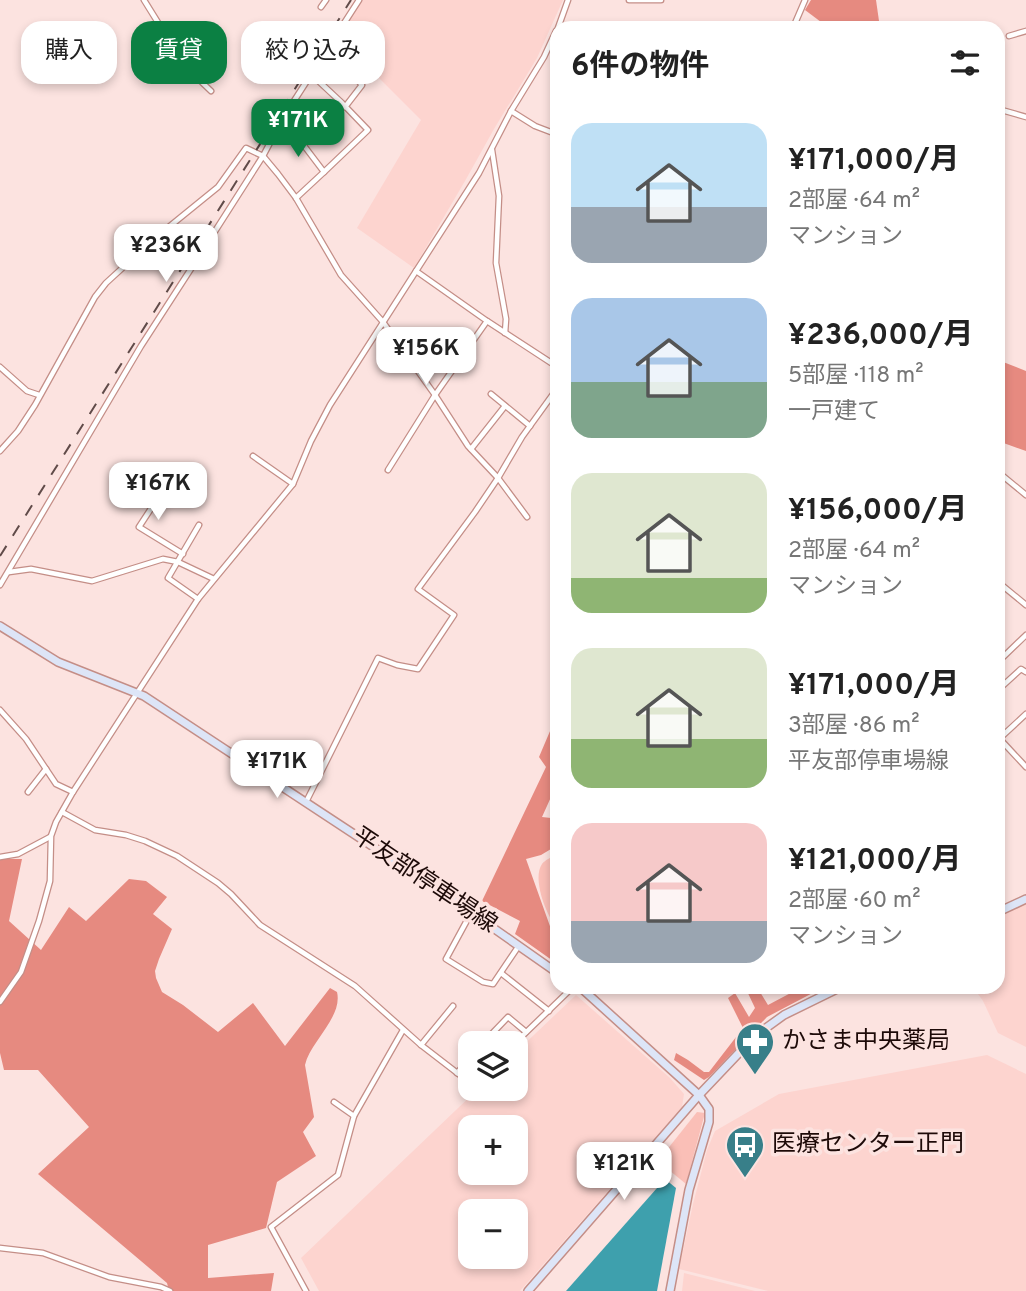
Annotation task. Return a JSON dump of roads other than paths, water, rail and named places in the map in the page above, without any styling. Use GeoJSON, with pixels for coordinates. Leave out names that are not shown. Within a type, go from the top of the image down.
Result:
{"type":"FeatureCollection","features":[{"type":"Feature","properties":{"kind":"main road","name":"平友部停車場線"},"geometry":{"type":"LineString","coordinates":[[0,626],[58,662],[144,696],[550,967]]}},
{"type":"Feature","properties":{"kind":"main road"},"geometry":{"type":"LineString","coordinates":[[1005,909],[1026,899]]}},
{"type":"Feature","properties":{"kind":"main road"},"geometry":{"type":"LineString","coordinates":[[588,994],[699,1095],[709,1109],[709,1122],[687,1200],[670,1291]]}},
{"type":"Feature","properties":{"kind":"main road"},"geometry":{"type":"LineString","coordinates":[[528,1291],[741,1049],[784,1015],[827,994]]}},
{"type":"Feature","properties":{"kind":"street"},"geometry":{"type":"LineString","coordinates":[[144,0],[186,66],[211,91]]}},
{"type":"Feature","properties":{"kind":"street"},"geometry":{"type":"LineString","coordinates":[[321,7],[326,0]]}},
{"type":"Feature","properties":{"kind":"street"},"geometry":{"type":"LineString","coordinates":[[345,21],[359,0]]}},
{"type":"Feature","properties":{"kind":"street"},"geometry":{"type":"LineString","coordinates":[[560,21],[568,0]]}},
{"type":"Feature","properties":{"kind":"street"},"geometry":{"type":"LineString","coordinates":[[629,0],[661,0]]}},
{"type":"Feature","properties":{"kind":"street"},"geometry":{"type":"LineString","coordinates":[[796,21],[805,0]]}},
{"type":"Feature","properties":{"kind":"street"},"geometry":{"type":"LineString","coordinates":[[1009,36],[1026,31]]}},
{"type":"Feature","properties":{"kind":"street"},"geometry":{"type":"LineString","coordinates":[[0,1002],[21,972],[40,921],[50,881],[51,836],[73,792],[198,599],[293,484],[330,405],[479,173],[550,44]]}},
{"type":"Feature","properties":{"kind":"street"},"geometry":{"type":"LineString","coordinates":[[0,584],[141,346],[305,84]]}},
{"type":"Feature","properties":{"kind":"street"},"geometry":{"type":"LineString","coordinates":[[296,198],[368,131],[321,84]]}},
{"type":"Feature","properties":{"kind":"street"},"geometry":{"type":"LineString","coordinates":[[345,107],[361,84]]}},
{"type":"Feature","properties":{"kind":"street"},"geometry":{"type":"LineString","coordinates":[[511,111],[550,132]]}},
{"type":"Feature","properties":{"kind":"street"},"geometry":{"type":"LineString","coordinates":[[1005,111],[1026,117]]}},
{"type":"Feature","properties":{"kind":"street"},"geometry":{"type":"LineString","coordinates":[[283,118],[324,172]]}},
{"type":"Feature","properties":{"kind":"street"},"geometry":{"type":"LineString","coordinates":[[0,451],[35,405],[95,297],[106,283],[154,239],[218,187],[246,148],[262,156],[278,173],[296,198],[341,275],[383,322],[471,449],[498,478],[527,516]]}},
{"type":"Feature","properties":{"kind":"street"},"geometry":{"type":"LineString","coordinates":[[492,149],[499,195],[496,263],[506,319],[505,333]]}},
{"type":"Feature","properties":{"kind":"street"},"geometry":{"type":"LineString","coordinates":[[416,271],[550,362]]}},
{"type":"Feature","properties":{"kind":"street"},"geometry":{"type":"LineString","coordinates":[[388,470],[487,321]]}},
{"type":"Feature","properties":{"kind":"street"},"geometry":{"type":"LineString","coordinates":[[0,367],[27,391],[39,395]]}},
{"type":"Feature","properties":{"kind":"street"},"geometry":{"type":"LineString","coordinates":[[492,394],[530,426]]}},
{"type":"Feature","properties":{"kind":"street"},"geometry":{"type":"LineString","coordinates":[[306,802],[378,658],[418,669],[454,615],[418,589],[498,478],[530,426],[550,401]]}},
{"type":"Feature","properties":{"kind":"street"},"geometry":{"type":"LineString","coordinates":[[471,449],[505,406]]}},
{"type":"Feature","properties":{"kind":"street"},"geometry":{"type":"LineString","coordinates":[[253,456],[293,484]]}},
{"type":"Feature","properties":{"kind":"street"},"geometry":{"type":"LineString","coordinates":[[1005,478],[1026,495]]}},
{"type":"Feature","properties":{"kind":"street"},"geometry":{"type":"LineString","coordinates":[[151,482],[143,496],[154,504],[139,527],[183,554]]}},
{"type":"Feature","properties":{"kind":"street"},"geometry":{"type":"LineString","coordinates":[[198,599],[168,578],[199,525]]}},
{"type":"Feature","properties":{"kind":"street"},"geometry":{"type":"LineString","coordinates":[[8,572],[31,569],[92,581],[163,559],[178,562],[214,579]]}},
{"type":"Feature","properties":{"kind":"street"},"geometry":{"type":"LineString","coordinates":[[1005,588],[1026,605]]}},
{"type":"Feature","properties":{"kind":"street"},"geometry":{"type":"LineString","coordinates":[[1005,655],[1026,635]]}},
{"type":"Feature","properties":{"kind":"street"},"geometry":{"type":"LineString","coordinates":[[1005,683],[1021,668],[1026,672]]}},
{"type":"Feature","properties":{"kind":"street"},"geometry":{"type":"LineString","coordinates":[[0,710],[26,739],[56,784],[73,792]]}},
{"type":"Feature","properties":{"kind":"street"},"geometry":{"type":"LineString","coordinates":[[1005,732],[1026,714]]}},
{"type":"Feature","properties":{"kind":"street"},"geometry":{"type":"LineString","coordinates":[[1005,745],[1026,767]]}},
{"type":"Feature","properties":{"kind":"street"},"geometry":{"type":"LineString","coordinates":[[1019,760],[1026,753]]}},
{"type":"Feature","properties":{"kind":"street"},"geometry":{"type":"LineString","coordinates":[[29,792],[46,769]]}},
{"type":"Feature","properties":{"kind":"street"},"geometry":{"type":"LineString","coordinates":[[62,812],[95,830],[134,837],[177,856],[218,883],[260,925],[355,986],[403,1030],[457,1073]]}},
{"type":"Feature","properties":{"kind":"street"},"geometry":{"type":"LineString","coordinates":[[0,856],[18,854],[51,836]]}},
{"type":"Feature","properties":{"kind":"street"},"geometry":{"type":"LineString","coordinates":[[471,912],[446,959],[483,982],[493,984],[519,946]]}},
{"type":"Feature","properties":{"kind":"street"},"geometry":{"type":"LineString","coordinates":[[501,973],[548,1011]]}},
{"type":"Feature","properties":{"kind":"street"},"geometry":{"type":"LineString","coordinates":[[527,1031],[566,994]]}},
{"type":"Feature","properties":{"kind":"street"},"geometry":{"type":"LineString","coordinates":[[421,1045],[453,1006]]}},
{"type":"Feature","properties":{"kind":"street"},"geometry":{"type":"LineString","coordinates":[[495,1031],[508,1017],[525,1031]]}},
{"type":"Feature","properties":{"kind":"street"},"geometry":{"type":"LineString","coordinates":[[306,1291],[271,1227],[338,1175],[354,1116],[403,1030]]}},
{"type":"Feature","properties":{"kind":"street"},"geometry":{"type":"LineString","coordinates":[[334,1102],[354,1116]]}},
{"type":"Feature","properties":{"kind":"street"},"geometry":{"type":"LineString","coordinates":[[0,1248],[43,1253],[109,1277],[170,1291]]}},
{"type":"Feature","properties":{"kind":"water"},"geometry":{"type":"Polygon","coordinates":[[[665,1179],[676,1188],[657,1291],[566,1291],[665,1179]]]}},
{"type":"Feature","properties":{"kind":"railway"},"geometry":{"type":"LineString","coordinates":[[0,556],[351,0]]}},
{"type":"Feature","properties":{"kind":"place","name":"かさま中央薬局"},"geometry":{"type":"Point","coordinates":[755,1076]}},
{"type":"Feature","properties":{"kind":"place","name":"医療センター正門"},"geometry":{"type":"Point","coordinates":[745,1179]}}]}
